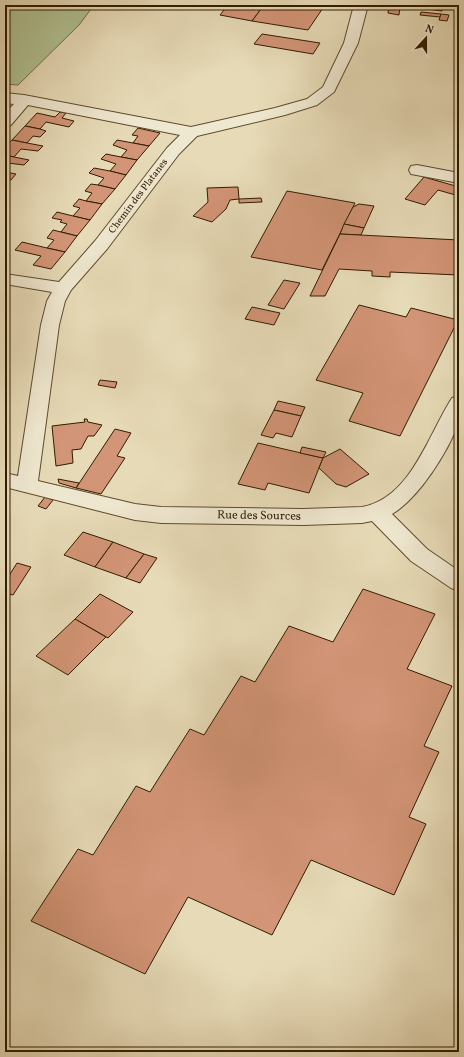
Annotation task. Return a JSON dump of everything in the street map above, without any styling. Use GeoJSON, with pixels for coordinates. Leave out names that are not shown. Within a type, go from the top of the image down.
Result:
{"type":"FeatureCollection","features":[{"type":"Feature","properties":{"kind":"street"},"geometry":{"type":"LineString","coordinates":[[5,98],[24,100],[191,132],[279,112],[312,102],[329,89],[351,43],[361,5]]}},
{"type":"Feature","properties":{"kind":"street"},"geometry":{"type":"LineString","coordinates":[[5,122],[24,100]]}},
{"type":"Feature","properties":{"kind":"street","name":"Chemin des Platanes"},"geometry":{"type":"LineString","coordinates":[[27,485],[50,325],[56,301],[63,288],[101,245],[173,151],[191,132]]}},
{"type":"Feature","properties":{"kind":"street"},"geometry":{"type":"LineString","coordinates":[[417,170],[459,178]]}},
{"type":"Feature","properties":{"kind":"street"},"geometry":{"type":"LineString","coordinates":[[5,279],[63,288]]}},
{"type":"Feature","properties":{"kind":"street","name":"Rue des Sources"},"geometry":{"type":"LineString","coordinates":[[5,480],[135,512],[161,515],[303,517],[362,515],[377,512],[392,504],[416,481],[434,451],[459,403]]}},
{"type":"Feature","properties":{"kind":"street"},"geometry":{"type":"LineString","coordinates":[[377,512],[419,555],[459,582]]}},
{"type":"Feature","properties":{"kind":"green space"},"geometry":{"type":"Polygon","coordinates":[[[5,5],[94,5],[79,25],[18,85],[5,84],[5,5]]]}},
{"type":"Feature","properties":{"kind":"building"},"geometry":{"type":"Polygon","coordinates":[[[228,5],[264,5],[252,21],[220,15],[228,5]]]}},
{"type":"Feature","properties":{"kind":"building"},"geometry":{"type":"Polygon","coordinates":[[[264,5],[325,5],[308,30],[252,21],[264,5]]]}},
{"type":"Feature","properties":{"kind":"building"},"geometry":{"type":"Polygon","coordinates":[[[389,5],[400,5],[399,15],[388,13],[389,5]]]}},
{"type":"Feature","properties":{"kind":"building"},"geometry":{"type":"Polygon","coordinates":[[[412,5],[443,5],[442,11],[412,7],[412,5]]]}},
{"type":"Feature","properties":{"kind":"building"},"geometry":{"type":"Polygon","coordinates":[[[421,12],[441,14],[440,17],[420,15],[421,12]]]}},
{"type":"Feature","properties":{"kind":"building"},"geometry":{"type":"Polygon","coordinates":[[[441,14],[449,15],[447,21],[439,20],[441,14]]]}},
{"type":"Feature","properties":{"kind":"building"},"geometry":{"type":"Polygon","coordinates":[[[262,34],[320,43],[313,54],[254,44],[262,34]]]}},
{"type":"Feature","properties":{"kind":"building"},"geometry":{"type":"Polygon","coordinates":[[[60,112],[66,113],[62,118],[74,121],[69,127],[46,122],[40,129],[25,126],[37,113],[55,117],[60,112]]]}},
{"type":"Feature","properties":{"kind":"building"},"geometry":{"type":"Polygon","coordinates":[[[25,126],[46,131],[40,137],[33,136],[27,143],[12,140],[25,126]]]}},
{"type":"Feature","properties":{"kind":"building"},"geometry":{"type":"Polygon","coordinates":[[[138,128],[160,133],[149,146],[133,143],[138,136],[132,135],[138,128]]]}},
{"type":"Feature","properties":{"kind":"building"},"geometry":{"type":"Polygon","coordinates":[[[12,140],[43,146],[38,151],[21,149],[14,157],[5,155],[5,147],[12,140]]]}},
{"type":"Feature","properties":{"kind":"building"},"geometry":{"type":"Polygon","coordinates":[[[117,140],[149,146],[137,160],[121,157],[127,150],[113,145],[117,140]]]}},
{"type":"Feature","properties":{"kind":"building"},"geometry":{"type":"Polygon","coordinates":[[[106,154],[137,160],[126,175],[110,171],[116,164],[101,159],[106,154]]]}},
{"type":"Feature","properties":{"kind":"building"},"geometry":{"type":"Polygon","coordinates":[[[5,155],[29,160],[24,165],[8,163],[5,166],[5,155]]]}},
{"type":"Feature","properties":{"kind":"building"},"geometry":{"type":"Polygon","coordinates":[[[94,168],[126,175],[115,189],[98,185],[104,178],[89,173],[94,168]]]}},
{"type":"Feature","properties":{"kind":"building"},"geometry":{"type":"Polygon","coordinates":[[[5,172],[16,174],[11,180],[5,179],[5,172]]]}},
{"type":"Feature","properties":{"kind":"building"},"geometry":{"type":"Polygon","coordinates":[[[424,177],[459,187],[459,196],[438,190],[425,205],[405,199],[424,177]]]}},
{"type":"Feature","properties":{"kind":"building"},"geometry":{"type":"Polygon","coordinates":[[[91,184],[115,189],[102,204],[86,201],[92,193],[85,191],[91,184]]]}},
{"type":"Feature","properties":{"kind":"building"},"geometry":{"type":"Polygon","coordinates":[[[238,187],[239,199],[230,200],[226,209],[212,222],[193,216],[208,202],[207,188],[238,187]]]}},
{"type":"Feature","properties":{"kind":"building"},"geometry":{"type":"Polygon","coordinates":[[[287,191],[355,203],[322,270],[251,257],[287,191]]]}},
{"type":"Feature","properties":{"kind":"building"},"geometry":{"type":"Polygon","coordinates":[[[261,198],[262,202],[239,203],[239,199],[261,198]]]}},
{"type":"Feature","properties":{"kind":"building"},"geometry":{"type":"Polygon","coordinates":[[[79,199],[102,204],[90,220],[73,216],[80,208],[73,206],[79,199]]]}},
{"type":"Feature","properties":{"kind":"building"},"geometry":{"type":"Polygon","coordinates":[[[359,204],[374,206],[364,228],[344,224],[353,207],[359,204]]]}},
{"type":"Feature","properties":{"kind":"building"},"geometry":{"type":"Polygon","coordinates":[[[57,212],[90,220],[77,236],[61,232],[67,224],[60,222],[62,220],[52,218],[57,212]]]}},
{"type":"Feature","properties":{"kind":"building"},"geometry":{"type":"Polygon","coordinates":[[[344,224],[364,228],[361,235],[340,234],[344,224]]]}},
{"type":"Feature","properties":{"kind":"building"},"geometry":{"type":"Polygon","coordinates":[[[53,230],[77,236],[65,252],[47,248],[54,240],[47,238],[53,230]]]}},
{"type":"Feature","properties":{"kind":"building"},"geometry":{"type":"Polygon","coordinates":[[[340,234],[459,240],[459,275],[390,272],[390,277],[372,276],[372,271],[339,269],[325,296],[310,296],[340,234]]]}},
{"type":"Feature","properties":{"kind":"building"},"geometry":{"type":"Polygon","coordinates":[[[22,242],[65,252],[51,269],[33,265],[41,256],[15,250],[22,242]]]}},
{"type":"Feature","properties":{"kind":"building"},"geometry":{"type":"Polygon","coordinates":[[[284,280],[300,283],[284,309],[268,305],[284,280]]]}},
{"type":"Feature","properties":{"kind":"building"},"geometry":{"type":"Polygon","coordinates":[[[359,305],[406,317],[411,308],[458,320],[400,436],[349,421],[363,393],[316,380],[359,305]]]}},
{"type":"Feature","properties":{"kind":"building"},"geometry":{"type":"Polygon","coordinates":[[[252,307],[280,313],[274,325],[245,319],[252,307]]]}},
{"type":"Feature","properties":{"kind":"building"},"geometry":{"type":"Polygon","coordinates":[[[100,380],[117,382],[115,388],[98,385],[100,380]]]}},
{"type":"Feature","properties":{"kind":"building"},"geometry":{"type":"Polygon","coordinates":[[[278,401],[305,407],[301,416],[274,410],[278,401]]]}},
{"type":"Feature","properties":{"kind":"building"},"geometry":{"type":"Polygon","coordinates":[[[274,410],[301,416],[292,437],[276,433],[273,438],[261,435],[274,410]]]}},
{"type":"Feature","properties":{"kind":"building"},"geometry":{"type":"Polygon","coordinates":[[[84,419],[87,419],[88,422],[102,425],[94,436],[88,436],[81,449],[72,450],[73,463],[56,466],[52,426],[85,422],[84,419]]]}},
{"type":"Feature","properties":{"kind":"building"},"geometry":{"type":"Polygon","coordinates":[[[115,429],[131,433],[117,456],[125,458],[101,494],[76,488],[115,429]]]}},
{"type":"Feature","properties":{"kind":"building"},"geometry":{"type":"Polygon","coordinates":[[[258,443],[323,458],[309,493],[268,483],[265,490],[238,484],[258,443]]]}},
{"type":"Feature","properties":{"kind":"building"},"geometry":{"type":"Polygon","coordinates":[[[302,447],[326,452],[323,458],[300,453],[302,447]]]}},
{"type":"Feature","properties":{"kind":"building"},"geometry":{"type":"Polygon","coordinates":[[[340,449],[369,474],[346,487],[336,484],[319,468],[323,458],[340,449]]]}},
{"type":"Feature","properties":{"kind":"building"},"geometry":{"type":"Polygon","coordinates":[[[58,479],[79,483],[76,488],[59,483],[58,479]]]}},
{"type":"Feature","properties":{"kind":"building"},"geometry":{"type":"Polygon","coordinates":[[[45,497],[53,500],[46,509],[38,506],[45,497]]]}},
{"type":"Feature","properties":{"kind":"building"},"geometry":{"type":"Polygon","coordinates":[[[83,532],[113,542],[95,567],[64,555],[83,532]]]}},
{"type":"Feature","properties":{"kind":"building"},"geometry":{"type":"Polygon","coordinates":[[[113,542],[144,554],[126,578],[95,567],[113,542]]]}},
{"type":"Feature","properties":{"kind":"building"},"geometry":{"type":"Polygon","coordinates":[[[144,554],[157,558],[140,583],[126,578],[144,554]]]}},
{"type":"Feature","properties":{"kind":"building"},"geometry":{"type":"Polygon","coordinates":[[[17,563],[31,567],[13,595],[5,593],[5,582],[17,563]]]}},
{"type":"Feature","properties":{"kind":"building"},"geometry":{"type":"Polygon","coordinates":[[[363,589],[435,614],[407,669],[452,686],[424,746],[439,752],[409,817],[426,824],[394,895],[311,860],[272,935],[188,897],[145,974],[31,921],[78,849],[93,855],[136,786],[150,792],[190,729],[204,735],[241,676],[255,682],[289,626],[333,642],[363,589]]]}},
{"type":"Feature","properties":{"kind":"building"},"geometry":{"type":"Polygon","coordinates":[[[100,594],[133,612],[108,638],[75,619],[100,594]]]}},
{"type":"Feature","properties":{"kind":"building"},"geometry":{"type":"Polygon","coordinates":[[[75,619],[106,637],[68,675],[36,656],[75,619]]]}}]}
